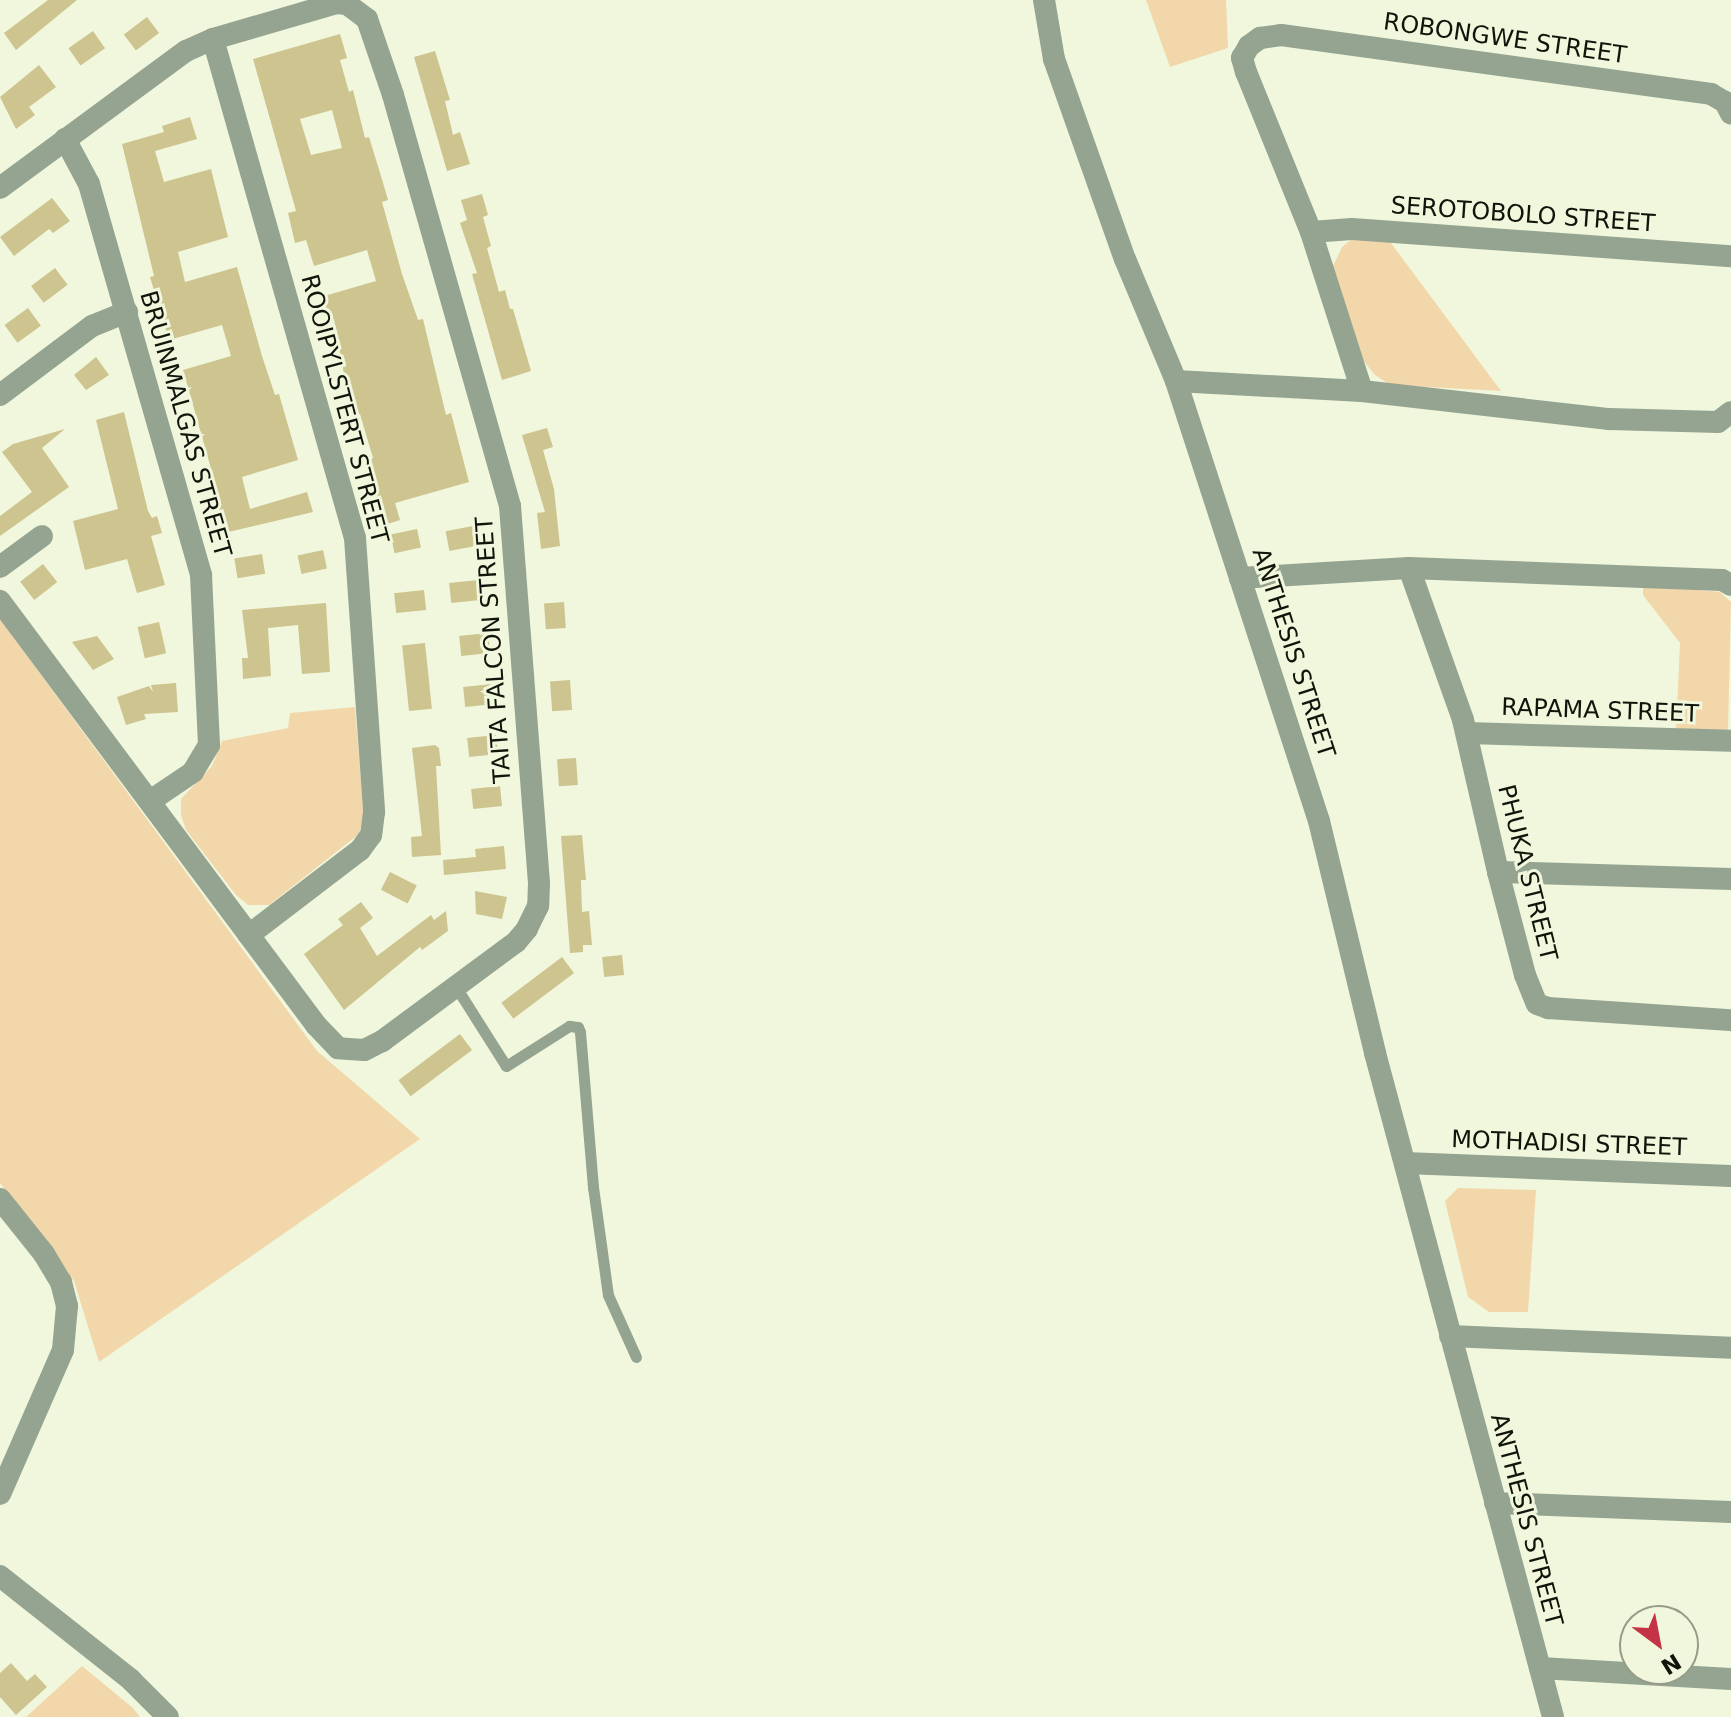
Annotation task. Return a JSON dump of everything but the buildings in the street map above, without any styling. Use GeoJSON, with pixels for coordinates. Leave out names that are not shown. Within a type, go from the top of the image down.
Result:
{"type":"FeatureCollection","features":[{"type":"Feature","properties":{"kind":"street","name":"ANTHESIS STREET"},"geometry":{"type":"LineString","coordinates":[[1044,0],[1054,59],[1125,259],[1176,381],[1319,821],[1450,1336],[1553,1717]]}},
{"type":"Feature","properties":{"kind":"street","name":"TAITA FALCON STREET"},"geometry":{"type":"LineString","coordinates":[[0,188],[173,59],[213,39],[337,3],[347,4],[367,19],[393,95],[504,481],[510,515],[539,898],[535,916],[522,935],[372,1047],[344,1050],[327,1039],[0,601]]}},
{"type":"Feature","properties":{"kind":"street","name":"ROBONGWE STREET"},"geometry":{"type":"LineString","coordinates":[[1362,391],[1311,232],[1242,58],[1249,46],[1260,38],[1281,35],[1711,94],[1725,102],[1731,114]]}},
{"type":"Feature","properties":{"kind":"street","name":"ROOIPYLSTERT STREET"},"geometry":{"type":"LineString","coordinates":[[213,39],[355,538],[374,812],[371,835],[360,850],[249,935]]}},
{"type":"Feature","properties":{"kind":"street","name":"BRUINMALGAS STREET"},"geometry":{"type":"LineString","coordinates":[[65,139],[86,173],[199,562],[211,724],[209,745],[200,764],[184,781],[150,801]]}},
{"type":"Feature","properties":{"kind":"street","name":"SEROTOBOLO STREET"},"geometry":{"type":"LineString","coordinates":[[1311,232],[1352,229],[1731,256]]}},
{"type":"Feature","properties":{"kind":"street"},"geometry":{"type":"LineString","coordinates":[[0,395],[92,326],[127,312]]}},
{"type":"Feature","properties":{"kind":"street"},"geometry":{"type":"LineString","coordinates":[[1176,381],[1362,391],[1609,419],[1718,422],[1731,412]]}},
{"type":"Feature","properties":{"kind":"street"},"geometry":{"type":"LineString","coordinates":[[0,567],[42,536]]}},
{"type":"Feature","properties":{"kind":"street"},"geometry":{"type":"LineString","coordinates":[[1240,578],[1409,568],[1722,580],[1731,585]]}},
{"type":"Feature","properties":{"kind":"street","name":"PHUKA STREET"},"geometry":{"type":"LineString","coordinates":[[1409,568],[1467,733],[1498,872],[1525,975],[1537,1004],[1548,1008],[1731,1020]]}},
{"type":"Feature","properties":{"kind":"street","name":"RAPAMA STREET"},"geometry":{"type":"LineString","coordinates":[[1467,733],[1731,741]]}},
{"type":"Feature","properties":{"kind":"street"},"geometry":{"type":"LineString","coordinates":[[1498,872],[1731,879]]}},
{"type":"Feature","properties":{"kind":"street","name":"MOTHADISI STREET"},"geometry":{"type":"LineString","coordinates":[[1405,1163],[1731,1176]]}},
{"type":"Feature","properties":{"kind":"street"},"geometry":{"type":"LineString","coordinates":[[0,1199],[44,1254],[61,1282],[67,1317],[63,1350],[0,1494]]}},
{"type":"Feature","properties":{"kind":"street"},"geometry":{"type":"LineString","coordinates":[[1450,1336],[1731,1348]]}},
{"type":"Feature","properties":{"kind":"street"},"geometry":{"type":"LineString","coordinates":[[1495,1503],[1731,1512]]}},
{"type":"Feature","properties":{"kind":"street"},"geometry":{"type":"LineString","coordinates":[[0,1576],[131,1680],[168,1717]]}},
{"type":"Feature","properties":{"kind":"street"},"geometry":{"type":"LineString","coordinates":[[1540,1668],[1731,1679]]}},
{"type":"Feature","properties":{"kind":"lane"},"geometry":{"type":"LineString","coordinates":[[456,987],[506,1066],[569,1026],[578,1027],[603,1268],[608,1295],[636,1357]]}},
{"type":"Feature","properties":{"kind":"shaded area"},"geometry":{"type":"Polygon","coordinates":[[[1146,0],[1226,0],[1228,48],[1170,67],[1146,0]]]}},
{"type":"Feature","properties":{"kind":"shaded area"},"geometry":{"type":"Polygon","coordinates":[[[1352,239],[1388,239],[1501,391],[1390,385],[1375,375],[1362,359],[1332,268],[1342,247],[1352,239]]]}},
{"type":"Feature","properties":{"kind":"shaded area"},"geometry":{"type":"Polygon","coordinates":[[[1643,585],[1720,592],[1731,602],[1728,730],[1709,735],[1676,730],[1680,643],[1643,595],[1643,585]]]}},
{"type":"Feature","properties":{"kind":"shaded area"},"geometry":{"type":"Polygon","coordinates":[[[0,619],[317,1051],[420,1139],[99,1362],[74,1281],[0,1183],[0,619]]]}},
{"type":"Feature","properties":{"kind":"shaded area"},"geometry":{"type":"Polygon","coordinates":[[[355,707],[364,819],[359,834],[269,905],[248,905],[236,895],[186,830],[181,815],[181,799],[212,766],[222,741],[288,728],[290,713],[355,707]]]}},
{"type":"Feature","properties":{"kind":"shaded area"},"geometry":{"type":"Polygon","coordinates":[[[1458,1188],[1536,1190],[1528,1312],[1489,1312],[1468,1297],[1445,1201],[1458,1188]]]}},
{"type":"Feature","properties":{"kind":"shaded area"},"geometry":{"type":"Polygon","coordinates":[[[82,1666],[133,1708],[140,1717],[26,1717],[82,1666]]]}}]}
